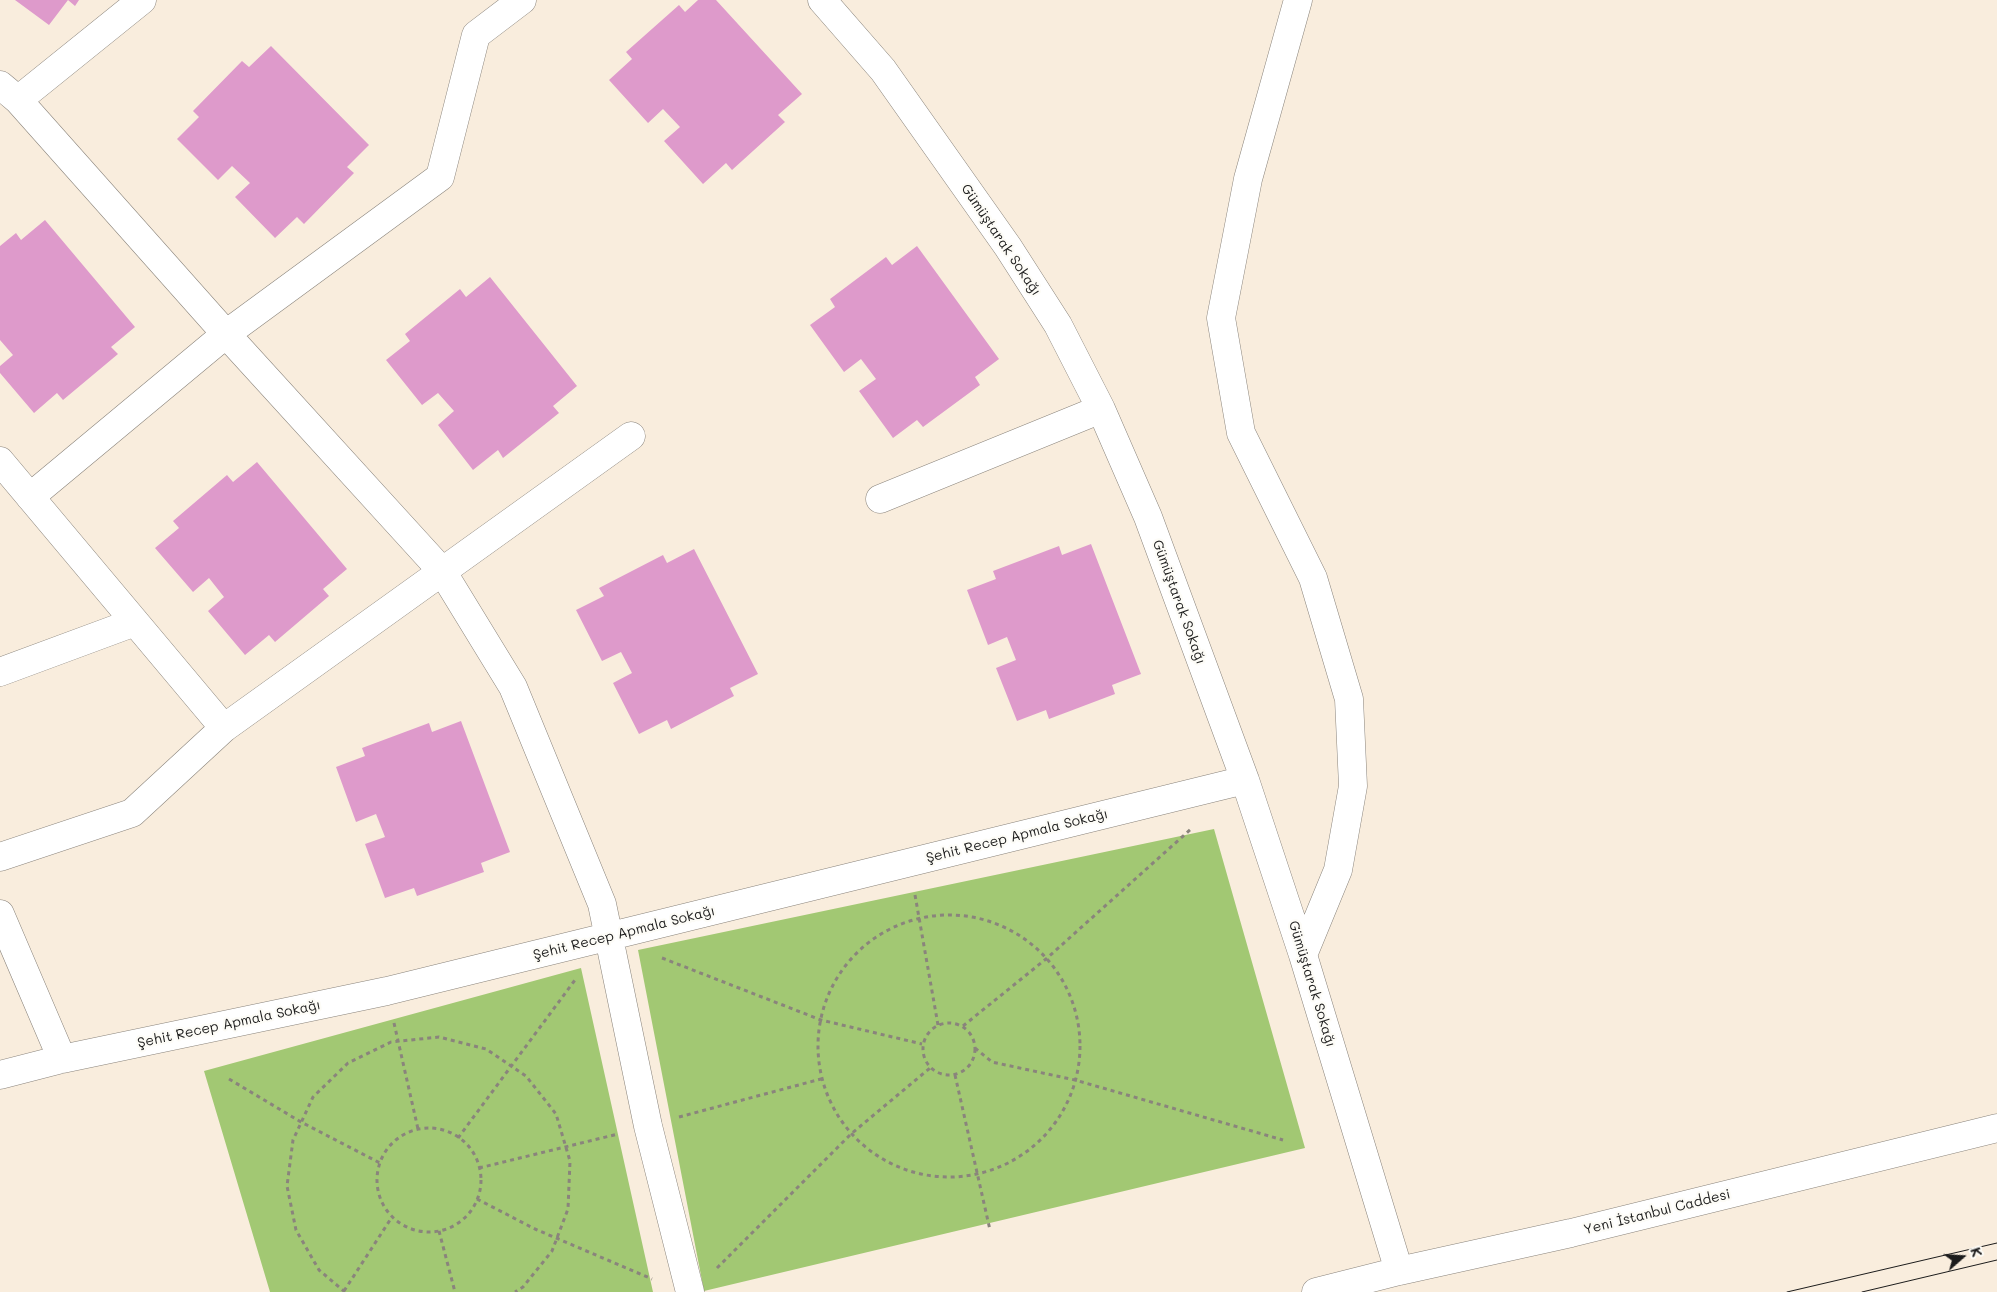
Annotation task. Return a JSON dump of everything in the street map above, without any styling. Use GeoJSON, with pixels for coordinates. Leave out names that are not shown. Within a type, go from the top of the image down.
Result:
{"type":"FeatureCollection","features":[{"type":"Feature","properties":{"kind":"street"},"geometry":{"type":"LineString","coordinates":[[142,0],[9,92],[442,571],[513,687],[602,904],[607,937],[648,1126],[690,1292]]}},
{"type":"Feature","properties":{"kind":"street"},"geometry":{"type":"LineString","coordinates":[[30,496],[226,334],[440,177],[476,35],[522,0]]}},
{"type":"Feature","properties":{"kind":"street","name":"Gümüştarak Sokağı"},"geometry":{"type":"LineString","coordinates":[[822,0],[883,70],[1008,247],[1058,325],[1101,409],[1148,516],[1245,780],[1303,955],[1399,1271]]}},
{"type":"Feature","properties":{"kind":"street"},"geometry":{"type":"LineString","coordinates":[[1298,0],[1248,179],[1221,318],[1241,434],[1312,578],[1349,700],[1353,786],[1338,870],[1303,955]]}},
{"type":"Feature","properties":{"kind":"street"},"geometry":{"type":"LineString","coordinates":[[880,499],[1101,409]]}},
{"type":"Feature","properties":{"kind":"street"},"geometry":{"type":"LineString","coordinates":[[0,857],[132,813],[224,728],[631,436]]}},
{"type":"Feature","properties":{"kind":"street"},"geometry":{"type":"LineString","coordinates":[[0,461],[224,728]]}},
{"type":"Feature","properties":{"kind":"street"},"geometry":{"type":"LineString","coordinates":[[0,672],[135,622]]}},
{"type":"Feature","properties":{"kind":"street","name":"Şehit Recep Apmala Sokağı"},"geometry":{"type":"LineString","coordinates":[[0,1075],[62,1059],[387,991],[1245,780]]}},
{"type":"Feature","properties":{"kind":"street"},"geometry":{"type":"LineString","coordinates":[[0,914],[62,1059]]}},
{"type":"Feature","properties":{"kind":"street","name":"Yeni İstanbul Caddesi"},"geometry":{"type":"LineString","coordinates":[[1316,1292],[1399,1271],[1571,1233],[1997,1128]]}},
{"type":"Feature","properties":{"kind":"path"},"geometry":{"type":"LineString","coordinates":[[963,1026],[1046,959],[1194,826]]}},
{"type":"Feature","properties":{"kind":"path"},"geometry":{"type":"LineString","coordinates":[[908,863],[920,917],[938,1025]]}},
{"type":"Feature","properties":{"kind":"path"},"geometry":{"type":"LineString","coordinates":[[962,914],[1003,925],[1038,948],[1064,982],[1079,1022],[1080,1064],[1068,1104],[1042,1141],[1005,1167],[961,1179],[916,1175],[875,1156],[842,1125],[822,1085],[821,1079],[816,1040],[826,995],[848,959],[881,932],[920,917],[962,914]]}},
{"type":"Feature","properties":{"kind":"path"},"geometry":{"type":"LineString","coordinates":[[458,1138],[607,937]]}},
{"type":"Feature","properties":{"kind":"path"},"geometry":{"type":"LineString","coordinates":[[654,955],[820,1020],[922,1044]]}},
{"type":"Feature","properties":{"kind":"path"},"geometry":{"type":"LineString","coordinates":[[387,991],[418,1129]]}},
{"type":"Feature","properties":{"kind":"path"},"geometry":{"type":"LineString","coordinates":[[946,1022],[963,1026],[974,1039],[975,1048],[970,1065],[963,1072],[955,1075],[938,1073],[930,1068],[925,1061],[922,1044],[931,1029],[946,1022]]}},
{"type":"Feature","properties":{"kind":"path"},"geometry":{"type":"LineString","coordinates":[[392,1217],[344,1292],[319,1270],[296,1230],[287,1186],[293,1140],[313,1097],[348,1063],[391,1042],[439,1037],[486,1049],[526,1076],[556,1114],[570,1161],[568,1209],[552,1251],[523,1287],[515,1292]]}},
{"type":"Feature","properties":{"kind":"path"},"geometry":{"type":"LineString","coordinates":[[975,1048],[992,1062],[1075,1080],[1283,1140]]}},
{"type":"Feature","properties":{"kind":"path"},"geometry":{"type":"LineString","coordinates":[[714,1271],[851,1134],[930,1068]]}},
{"type":"Feature","properties":{"kind":"path"},"geometry":{"type":"LineString","coordinates":[[955,1075],[990,1230]]}},
{"type":"Feature","properties":{"kind":"path"},"geometry":{"type":"LineString","coordinates":[[229,1079],[301,1122],[380,1163]]}},
{"type":"Feature","properties":{"kind":"path"},"geometry":{"type":"LineString","coordinates":[[479,1168],[648,1126],[821,1079]]}},
{"type":"Feature","properties":{"kind":"path"},"geometry":{"type":"LineString","coordinates":[[418,1129],[436,1129],[453,1134],[458,1138],[467,1145],[476,1159],[481,1174],[480,1191],[474,1207],[464,1220],[450,1228],[433,1233],[417,1232],[402,1225],[392,1217],[380,1197],[376,1180],[380,1163],[388,1147],[402,1136],[418,1129]]}},
{"type":"Feature","properties":{"kind":"path"},"geometry":{"type":"LineString","coordinates":[[477,1199],[557,1238],[656,1280]]}},
{"type":"Feature","properties":{"kind":"path"},"geometry":{"type":"LineString","coordinates":[[439,1231],[454,1292]]}},
{"type":"Feature","properties":{"kind":"green space"},"geometry":{"type":"Polygon","coordinates":[[[1214,829],[1305,1148],[704,1291],[638,950],[1214,829]]]}},
{"type":"Feature","properties":{"kind":"green space"},"geometry":{"type":"Polygon","coordinates":[[[581,968],[653,1292],[270,1292],[204,1071],[581,968]]]}},
{"type":"Feature","properties":{"kind":"building"},"geometry":{"type":"Polygon","coordinates":[[[15,0],[68,0],[49,25],[15,0]]]}},
{"type":"Feature","properties":{"kind":"building"},"geometry":{"type":"Polygon","coordinates":[[[68,0],[79,0],[75,6],[68,0]]]}},
{"type":"Feature","properties":{"kind":"building"},"geometry":{"type":"Polygon","coordinates":[[[698,0],[716,0],[802,94],[778,115],[785,122],[732,170],[726,163],[703,184],[664,141],[680,127],[663,109],[648,123],[609,80],[632,59],[626,52],[679,5],[685,12],[698,0]]]}},
{"type":"Feature","properties":{"kind":"building"},"geometry":{"type":"Polygon","coordinates":[[[271,46],[369,145],[347,167],[354,173],[304,224],[297,217],[275,238],[235,197],[250,183],[232,166],[218,180],[177,139],[199,117],[193,111],[242,61],[249,67],[271,46]]]}},
{"type":"Feature","properties":{"kind":"building"},"geometry":{"type":"Polygon","coordinates":[[[45,220],[135,327],[111,347],[118,354],[63,400],[57,393],[34,413],[0,373],[0,366],[13,355],[0,340],[0,246],[16,233],[21,240],[45,220]]]}},
{"type":"Feature","properties":{"kind":"building"},"geometry":{"type":"Polygon","coordinates":[[[917,246],[999,359],[975,377],[980,385],[923,427],[917,420],[893,438],[859,391],[876,379],[861,359],[844,372],[810,325],[835,307],[830,299],[886,257],[892,265],[917,246]]]}},
{"type":"Feature","properties":{"kind":"building"},"geometry":{"type":"Polygon","coordinates":[[[490,277],[577,386],[553,406],[559,413],[503,458],[498,450],[473,470],[438,425],[454,411],[438,393],[422,405],[386,360],[410,341],[405,334],[460,289],[466,297],[490,277]]]}},
{"type":"Feature","properties":{"kind":"building"},"geometry":{"type":"Polygon","coordinates":[[[257,462],[347,569],[323,589],[329,596],[275,642],[269,635],[245,655],[208,611],[224,597],[209,578],[193,592],[155,548],[179,528],[173,521],[227,475],[233,482],[257,462]]]}},
{"type":"Feature","properties":{"kind":"building"},"geometry":{"type":"Polygon","coordinates":[[[1091,544],[1141,674],[1112,685],[1115,694],[1049,719],[1046,710],[1017,721],[996,668],[1016,660],[1007,637],[988,645],[967,590],[996,579],[993,571],[1059,546],[1062,555],[1091,544]]]}},
{"type":"Feature","properties":{"kind":"building"},"geometry":{"type":"Polygon","coordinates":[[[694,549],[758,674],[730,688],[734,696],[671,729],[667,720],[639,734],[613,683],[632,673],[621,652],[602,661],[576,610],[604,596],[599,588],[663,555],[667,563],[694,549]]]}},
{"type":"Feature","properties":{"kind":"building"},"geometry":{"type":"Polygon","coordinates":[[[461,721],[510,852],[481,863],[484,872],[417,896],[414,888],[385,898],[365,844],[385,837],[376,814],[356,822],[336,767],[365,756],[362,748],[429,723],[432,732],[461,721]]]}},
{"type":"Feature","properties":{"kind":"tram line"},"geometry":{"type":"LineString","coordinates":[[1787,1292],[1997,1243]]}},
{"type":"Feature","properties":{"kind":"tram line"},"geometry":{"type":"LineString","coordinates":[[1862,1292],[1997,1260]]}}]}
